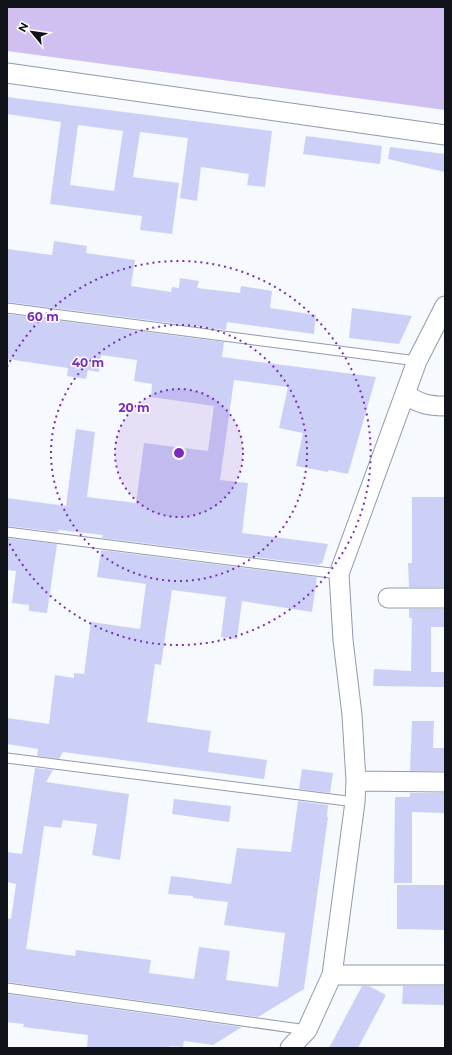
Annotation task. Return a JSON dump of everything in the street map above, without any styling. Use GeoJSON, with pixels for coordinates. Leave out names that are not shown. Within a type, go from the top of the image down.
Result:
{"type":"FeatureCollection","features":[{"type":"Feature","properties":{"kind":"street"},"geometry":{"type":"LineString","coordinates":[[7,73],[445,135]]}},
{"type":"Feature","properties":{"kind":"street"},"geometry":{"type":"LineString","coordinates":[[290,1048],[308,1030],[332,975],[356,802],[352,715],[343,640],[339,574],[417,361],[445,306]]}},
{"type":"Feature","properties":{"kind":"street"},"geometry":{"type":"LineString","coordinates":[[405,394],[422,404],[445,406]]}},
{"type":"Feature","properties":{"kind":"street"},"geometry":{"type":"LineString","coordinates":[[388,598],[445,598]]}},
{"type":"Feature","properties":{"kind":"street"},"geometry":{"type":"LineString","coordinates":[[356,781],[445,782]]}},
{"type":"Feature","properties":{"kind":"street"},"geometry":{"type":"LineString","coordinates":[[332,975],[445,975]]}},
{"type":"Feature","properties":{"kind":"lane"},"geometry":{"type":"LineString","coordinates":[[7,308],[417,361]]}},
{"type":"Feature","properties":{"kind":"lane"},"geometry":{"type":"LineString","coordinates":[[7,532],[339,574]]}},
{"type":"Feature","properties":{"kind":"lane"},"geometry":{"type":"LineString","coordinates":[[7,758],[356,802]]}},
{"type":"Feature","properties":{"kind":"lane"},"geometry":{"type":"LineString","coordinates":[[7,988],[308,1030]]}},
{"type":"Feature","properties":{"kind":"shaded area"},"geometry":{"type":"Polygon","coordinates":[[[7,7],[445,7],[445,110],[7,51],[7,7]]]}},
{"type":"Feature","properties":{"kind":"building"},"geometry":{"type":"Polygon","coordinates":[[[7,97],[272,131],[265,187],[247,185],[249,174],[201,167],[197,201],[180,198],[188,138],[140,132],[133,177],[179,183],[172,234],[140,230],[142,216],[50,204],[61,122],[7,114],[7,97]],[[78,125],[70,185],[114,191],[123,131],[78,125]]]}},
{"type":"Feature","properties":{"kind":"building"},"geometry":{"type":"Polygon","coordinates":[[[306,136],[382,146],[380,164],[303,154],[306,136]]]}},
{"type":"Feature","properties":{"kind":"building"},"geometry":{"type":"Polygon","coordinates":[[[390,147],[445,154],[445,172],[388,159],[390,147]]]}},
{"type":"Feature","properties":{"kind":"building"},"geometry":{"type":"Polygon","coordinates":[[[54,241],[87,246],[86,253],[135,260],[131,286],[171,292],[172,287],[179,288],[180,278],[199,281],[197,288],[240,293],[241,286],[272,291],[270,308],[316,315],[314,334],[227,322],[226,330],[7,302],[7,249],[52,255],[54,241]]]}},
{"type":"Feature","properties":{"kind":"building"},"geometry":{"type":"Polygon","coordinates":[[[352,308],[412,316],[399,344],[349,338],[352,308]]]}},
{"type":"Feature","properties":{"kind":"building"},"geometry":{"type":"Polygon","coordinates":[[[7,314],[224,342],[222,357],[376,377],[348,474],[296,466],[303,433],[279,428],[288,387],[234,380],[220,480],[248,483],[242,533],[328,544],[322,564],[320,563],[319,565],[102,538],[103,535],[59,530],[58,532],[7,526],[7,498],[66,506],[76,429],[95,432],[87,497],[136,503],[144,443],[208,451],[214,406],[151,397],[152,384],[134,381],[137,360],[101,355],[99,372],[88,370],[86,379],[67,376],[68,368],[7,359],[7,314]]]}},
{"type":"Feature","properties":{"kind":"building"},"geometry":{"type":"Polygon","coordinates":[[[412,497],[445,497],[445,587],[409,587],[408,563],[412,563],[412,497]]]}},
{"type":"Feature","properties":{"kind":"building"},"geometry":{"type":"Polygon","coordinates":[[[7,538],[57,544],[47,613],[29,611],[29,605],[12,603],[16,571],[7,570],[7,538]]]}},
{"type":"Feature","properties":{"kind":"building"},"geometry":{"type":"Polygon","coordinates":[[[101,550],[317,577],[312,612],[242,601],[237,639],[221,637],[226,597],[172,590],[161,665],[155,664],[147,722],[211,731],[208,752],[267,760],[264,779],[63,752],[59,759],[37,756],[38,749],[7,744],[7,718],[49,724],[55,675],[74,678],[74,673],[84,674],[91,622],[140,629],[146,584],[97,577],[101,550]]]}},
{"type":"Feature","properties":{"kind":"building"},"geometry":{"type":"Polygon","coordinates":[[[409,609],[445,609],[445,627],[431,627],[431,672],[445,672],[444,687],[373,686],[374,669],[411,671],[412,618],[409,618],[409,609]]]}},
{"type":"Feature","properties":{"kind":"building"},"geometry":{"type":"Polygon","coordinates":[[[412,721],[434,721],[433,748],[445,748],[445,771],[410,771],[412,721]]]}},
{"type":"Feature","properties":{"kind":"building"},"geometry":{"type":"Polygon","coordinates":[[[35,768],[53,770],[46,782],[129,794],[120,860],[92,855],[97,824],[63,820],[61,828],[44,826],[26,949],[75,956],[76,950],[151,960],[149,973],[194,979],[199,947],[230,951],[226,980],[278,987],[285,933],[224,925],[228,902],[193,898],[193,896],[168,894],[171,876],[231,884],[237,848],[291,852],[298,801],[328,805],[328,817],[304,989],[258,1017],[7,982],[7,918],[11,919],[16,884],[7,882],[7,852],[22,854],[35,768]]]}},
{"type":"Feature","properties":{"kind":"building"},"geometry":{"type":"Polygon","coordinates":[[[302,769],[333,773],[330,793],[299,789],[302,769]]]}},
{"type":"Feature","properties":{"kind":"building"},"geometry":{"type":"Polygon","coordinates":[[[410,793],[445,793],[445,813],[412,812],[412,883],[394,883],[395,797],[410,797],[410,793]]]}},
{"type":"Feature","properties":{"kind":"building"},"geometry":{"type":"Polygon","coordinates":[[[174,799],[231,806],[229,822],[172,814],[174,799]]]}},
{"type":"Feature","properties":{"kind":"building"},"geometry":{"type":"Polygon","coordinates":[[[397,885],[445,885],[445,930],[397,929],[397,885]]]}},
{"type":"Feature","properties":{"kind":"building"},"geometry":{"type":"Polygon","coordinates":[[[362,986],[369,986],[386,995],[358,1048],[329,1048],[362,986]]]}},
{"type":"Feature","properties":{"kind":"building"},"geometry":{"type":"Polygon","coordinates":[[[403,986],[445,986],[445,1005],[402,1004],[403,986]]]}},
{"type":"Feature","properties":{"kind":"building"},"geometry":{"type":"Polygon","coordinates":[[[7,994],[242,1027],[213,1045],[184,1041],[183,1047],[170,1046],[170,1048],[87,1048],[88,1035],[23,1027],[24,1024],[7,1022],[7,994]]]}}]}
